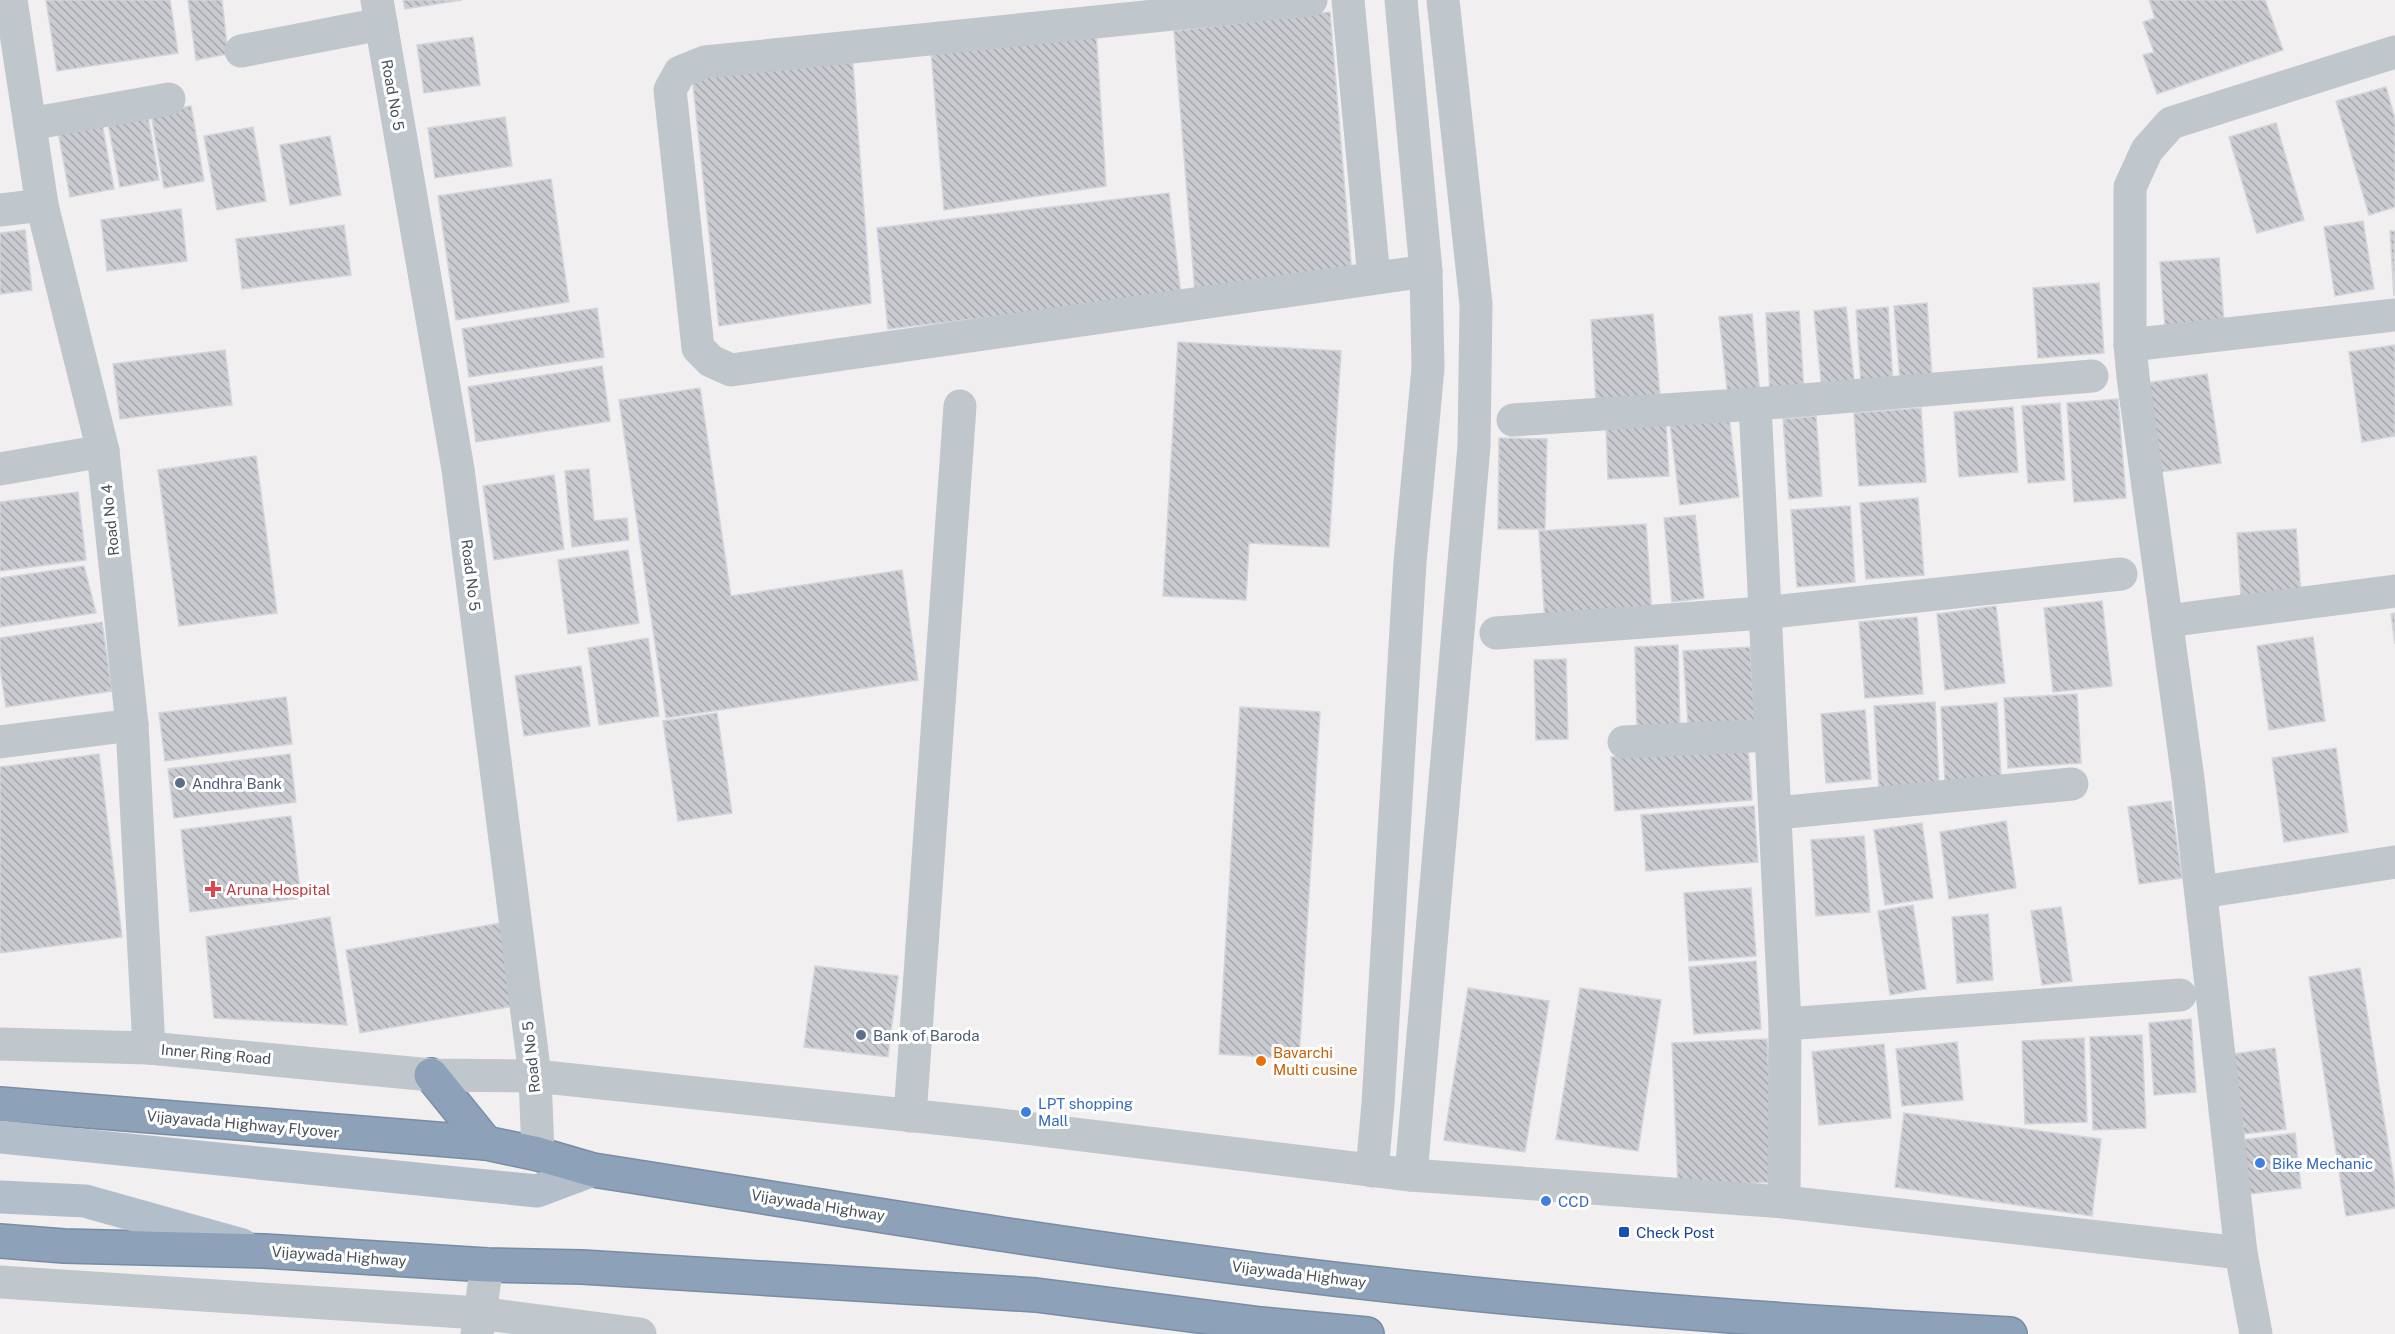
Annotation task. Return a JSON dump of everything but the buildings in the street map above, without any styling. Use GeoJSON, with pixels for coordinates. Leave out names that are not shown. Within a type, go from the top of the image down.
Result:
{"type":"FeatureCollection","features":[{"type":"Feature","properties":{"kind":"highway"},"geometry":{"type":"LineString","coordinates":[[431,1075],[486,1143]]}},
{"type":"Feature","properties":{"kind":"highway","name":"Vijayavada Highway Flyover"},"geometry":{"type":"LineString","coordinates":[[0,1104],[486,1143]]}},
{"type":"Feature","properties":{"kind":"highway","name":"Vijaywada Highway"},"geometry":{"type":"LineString","coordinates":[[486,1143],[538,1154],[593,1170],[1277,1273],[1438,1291],[1778,1321],[2010,1334]]}},
{"type":"Feature","properties":{"kind":"highway"},"geometry":{"type":"LineString","coordinates":[[0,1241],[64,1246],[264,1251]]}},
{"type":"Feature","properties":{"kind":"highway","name":"Vijaywada Highway"},"geometry":{"type":"LineString","coordinates":[[264,1251],[487,1265],[582,1266],[1036,1295],[1261,1324],[1366,1334]]}},
{"type":"Feature","properties":{"kind":"main road","name":"Vijaywada Highway"},"geometry":{"type":"LineString","coordinates":[[0,1137],[537,1191],[593,1170]]}},
{"type":"Feature","properties":{"kind":"main road","name":"Vijaywada Highway"},"geometry":{"type":"LineString","coordinates":[[0,1197],[85,1201],[264,1251]]}},
{"type":"Feature","properties":{"kind":"street","name":"Road No 4"},"geometry":{"type":"LineString","coordinates":[[11,0],[42,205],[103,451],[132,725],[149,1048]]}},
{"type":"Feature","properties":{"kind":"street"},"geometry":{"type":"LineString","coordinates":[[1311,0],[705,62],[680,72],[670,90],[698,348],[711,361],[731,370],[1426,271]]}},
{"type":"Feature","properties":{"kind":"street"},"geometry":{"type":"LineString","coordinates":[[1347,0],[1374,278]]}},
{"type":"Feature","properties":{"kind":"street"},"geometry":{"type":"LineString","coordinates":[[1371,1171],[1378,1104],[1410,562],[1427,356],[1426,271],[1401,0]]}},
{"type":"Feature","properties":{"kind":"street"},"geometry":{"type":"LineString","coordinates":[[1411,1175],[1474,446],[1476,304],[1443,0]]}},
{"type":"Feature","properties":{"kind":"street"},"geometry":{"type":"LineString","coordinates":[[241,51],[379,12]]}},
{"type":"Feature","properties":{"kind":"street","name":"Road No 5"},"geometry":{"type":"LineString","coordinates":[[379,12],[458,469],[535,1076],[538,1154]]}},
{"type":"Feature","properties":{"kind":"street"},"geometry":{"type":"LineString","coordinates":[[2256,1334],[2241,1253],[2211,1005],[2202,892],[2130,345],[2130,187],[2147,150],[2171,123],[2395,52]]}},
{"type":"Feature","properties":{"kind":"street"},"geometry":{"type":"LineString","coordinates":[[30,124],[169,99]]}},
{"type":"Feature","properties":{"kind":"street"},"geometry":{"type":"LineString","coordinates":[[0,210],[42,205]]}},
{"type":"Feature","properties":{"kind":"street"},"geometry":{"type":"LineString","coordinates":[[2130,345],[2395,315]]}},
{"type":"Feature","properties":{"kind":"street"},"geometry":{"type":"LineString","coordinates":[[1427,356],[1475,355]]}},
{"type":"Feature","properties":{"kind":"street"},"geometry":{"type":"LineString","coordinates":[[1513,420],[1755,404],[2092,376]]}},
{"type":"Feature","properties":{"kind":"street"},"geometry":{"type":"LineString","coordinates":[[1755,404],[1763,612],[1777,813],[1785,1024],[1784,1202]]}},
{"type":"Feature","properties":{"kind":"street"},"geometry":{"type":"LineString","coordinates":[[910,1116],[960,406]]}},
{"type":"Feature","properties":{"kind":"street"},"geometry":{"type":"LineString","coordinates":[[0,469],[103,451]]}},
{"type":"Feature","properties":{"kind":"street"},"geometry":{"type":"LineString","coordinates":[[1496,633],[1763,612],[2121,574]]}},
{"type":"Feature","properties":{"kind":"street"},"geometry":{"type":"LineString","coordinates":[[2167,621],[2395,591]]}},
{"type":"Feature","properties":{"kind":"street"},"geometry":{"type":"LineString","coordinates":[[0,742],[132,725]]}},
{"type":"Feature","properties":{"kind":"street"},"geometry":{"type":"LineString","coordinates":[[1624,742],[1771,735]]}},
{"type":"Feature","properties":{"kind":"street"},"geometry":{"type":"LineString","coordinates":[[1777,813],[2072,784]]}},
{"type":"Feature","properties":{"kind":"street"},"geometry":{"type":"LineString","coordinates":[[2202,892],[2395,862]]}},
{"type":"Feature","properties":{"kind":"street"},"geometry":{"type":"LineString","coordinates":[[1785,1024],[2180,995]]}},
{"type":"Feature","properties":{"kind":"street","name":"Inner Ring Road"},"geometry":{"type":"LineString","coordinates":[[0,1044],[149,1048],[431,1075],[535,1076],[910,1116],[1371,1171],[1784,1202],[2241,1253]]}},
{"type":"Feature","properties":{"kind":"street"},"geometry":{"type":"LineString","coordinates":[[478,1324],[487,1265]]}},
{"type":"Feature","properties":{"kind":"street"},"geometry":{"type":"LineString","coordinates":[[0,1282],[478,1324],[640,1334]]}},
{"type":"Feature","properties":{"kind":"place","name":"Andhra Bank"},"geometry":{"type":"Point","coordinates":[180,783]}},
{"type":"Feature","properties":{"kind":"place","name":"Aruna Hospital"},"geometry":{"type":"Point","coordinates":[213,889]}},
{"type":"Feature","properties":{"kind":"place","name":"Bank of Baroda"},"geometry":{"type":"Point","coordinates":[861,1035]}},
{"type":"Feature","properties":{"kind":"place","name":"Bavarchi Multi cusine"},"geometry":{"type":"Point","coordinates":[1261,1061]}},
{"type":"Feature","properties":{"kind":"place","name":"LPT shopping Mall"},"geometry":{"type":"Point","coordinates":[1026,1112]}},
{"type":"Feature","properties":{"kind":"place","name":"Bike Mechanic"},"geometry":{"type":"Point","coordinates":[2260,1163]}},
{"type":"Feature","properties":{"kind":"place","name":"CCD"},"geometry":{"type":"Point","coordinates":[1546,1201]}},
{"type":"Feature","properties":{"kind":"place","name":"Check Post"},"geometry":{"type":"Point","coordinates":[1624,1232]}}]}
